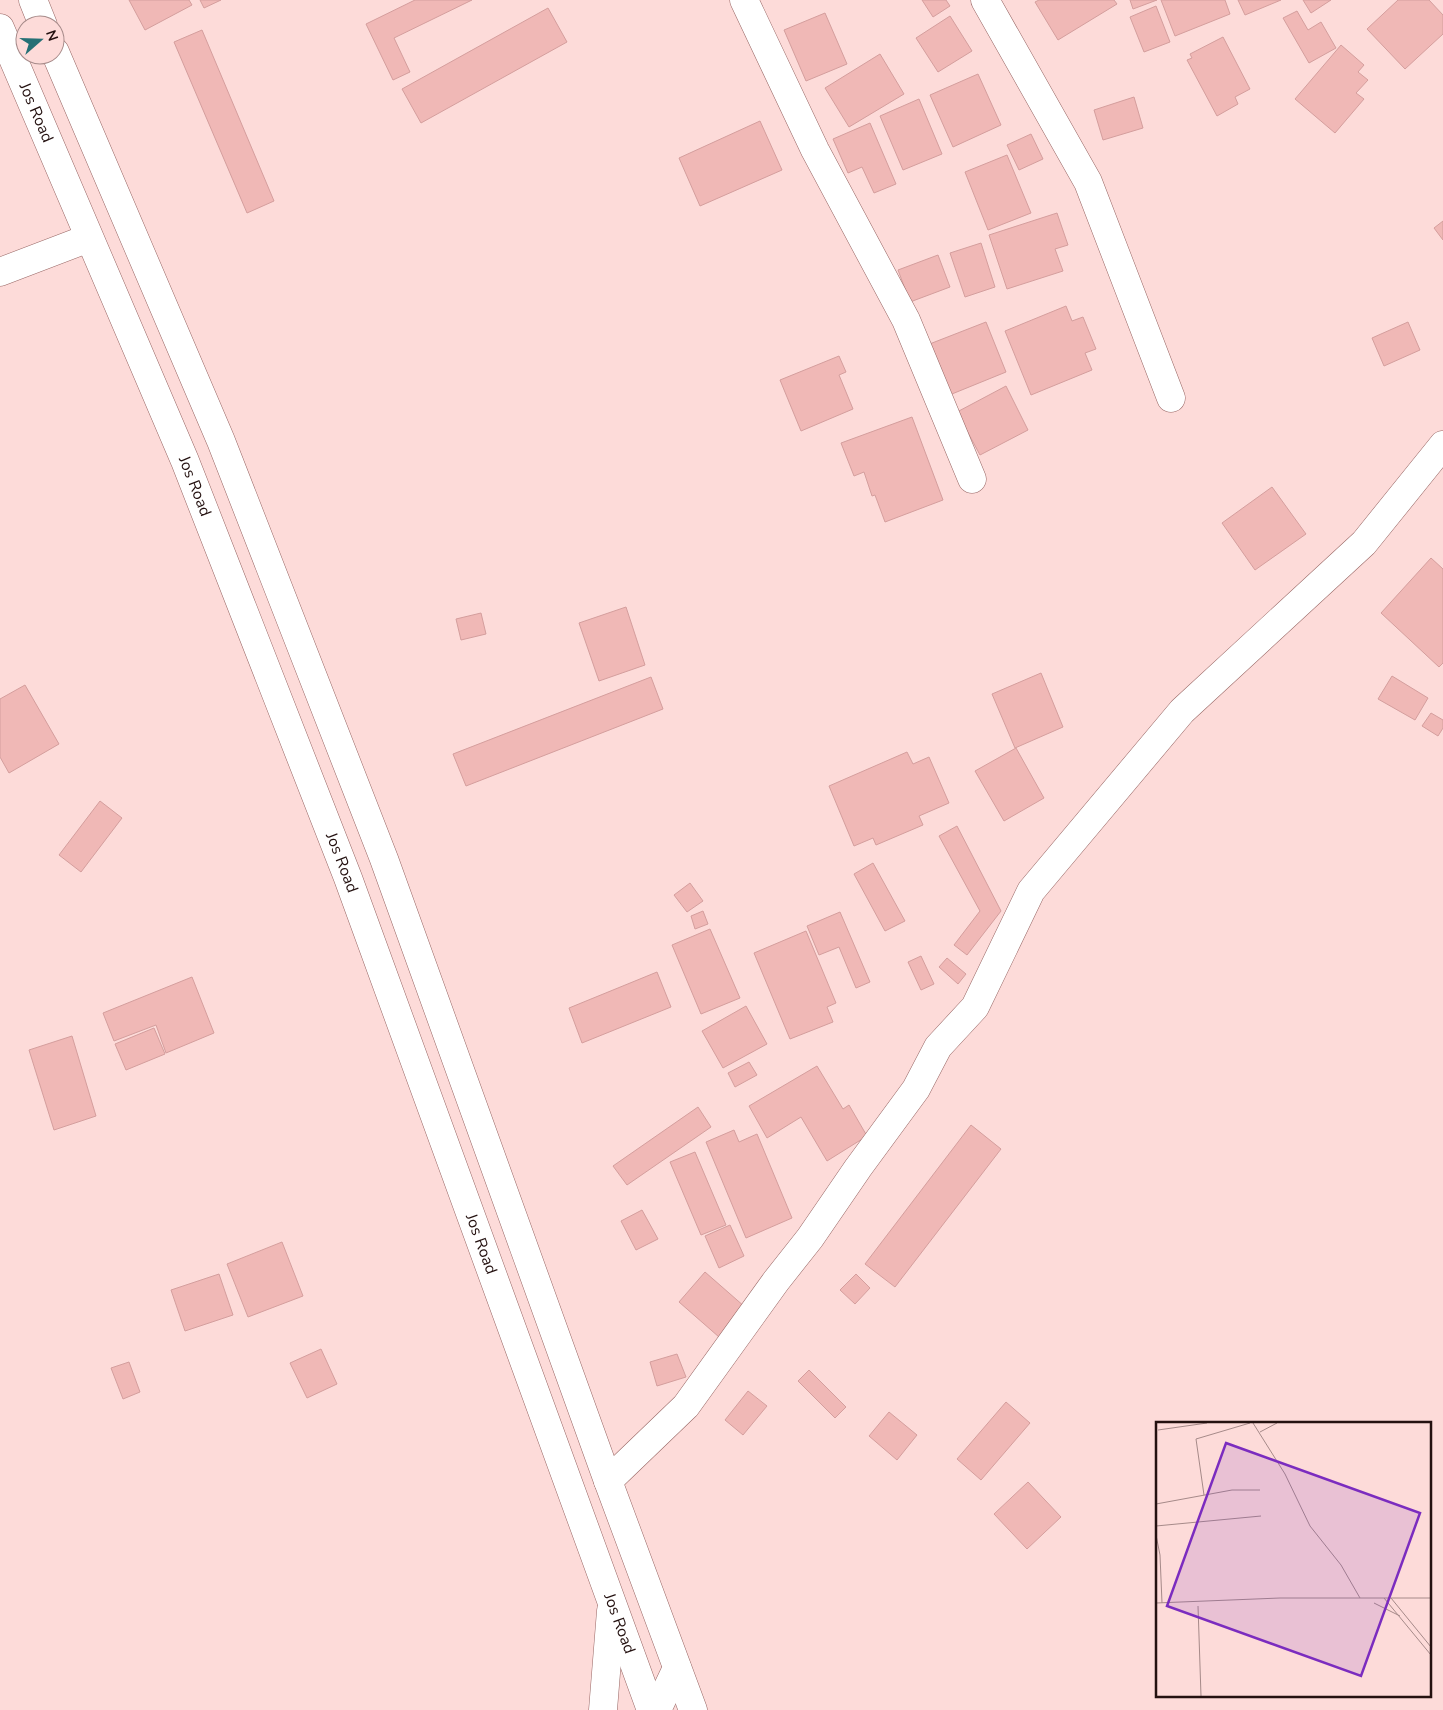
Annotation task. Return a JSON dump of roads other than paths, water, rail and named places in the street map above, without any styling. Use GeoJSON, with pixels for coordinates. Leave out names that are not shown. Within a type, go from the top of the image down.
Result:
{"type":"FeatureCollection","features":[{"type":"Feature","properties":{"kind":"main road"},"geometry":{"type":"LineString","coordinates":[[33,0],[40,15]]}},
{"type":"Feature","properties":{"kind":"main road"},"geometry":{"type":"LineString","coordinates":[[744,0],[815,150],[906,320],[972,479]]}},
{"type":"Feature","properties":{"kind":"main road"},"geometry":{"type":"LineString","coordinates":[[985,0],[1088,182],[1171,398]]}},
{"type":"Feature","properties":{"kind":"main road","name":"Jos Road"},"geometry":{"type":"LineString","coordinates":[[0,28],[185,461],[348,878],[650,1710]]}},
{"type":"Feature","properties":{"kind":"main road"},"geometry":{"type":"LineString","coordinates":[[61,65],[221,441],[384,859],[608,1481],[693,1710]]}},
{"type":"Feature","properties":{"kind":"main road"},"geometry":{"type":"LineString","coordinates":[[0,272],[89,238]]}},
{"type":"Feature","properties":{"kind":"main road"},"geometry":{"type":"LineString","coordinates":[[608,1481],[686,1406],[810,1238],[916,1089],[938,1047],[974,1007],[1031,891],[1182,711],[1364,543],[1443,445]]}},
{"type":"Feature","properties":{"kind":"main road"},"geometry":{"type":"LineString","coordinates":[[603,1710],[612,1602]]}},
{"type":"Feature","properties":{"kind":"main road"},"geometry":{"type":"LineString","coordinates":[[657,1710],[676,1668]]}}]}
